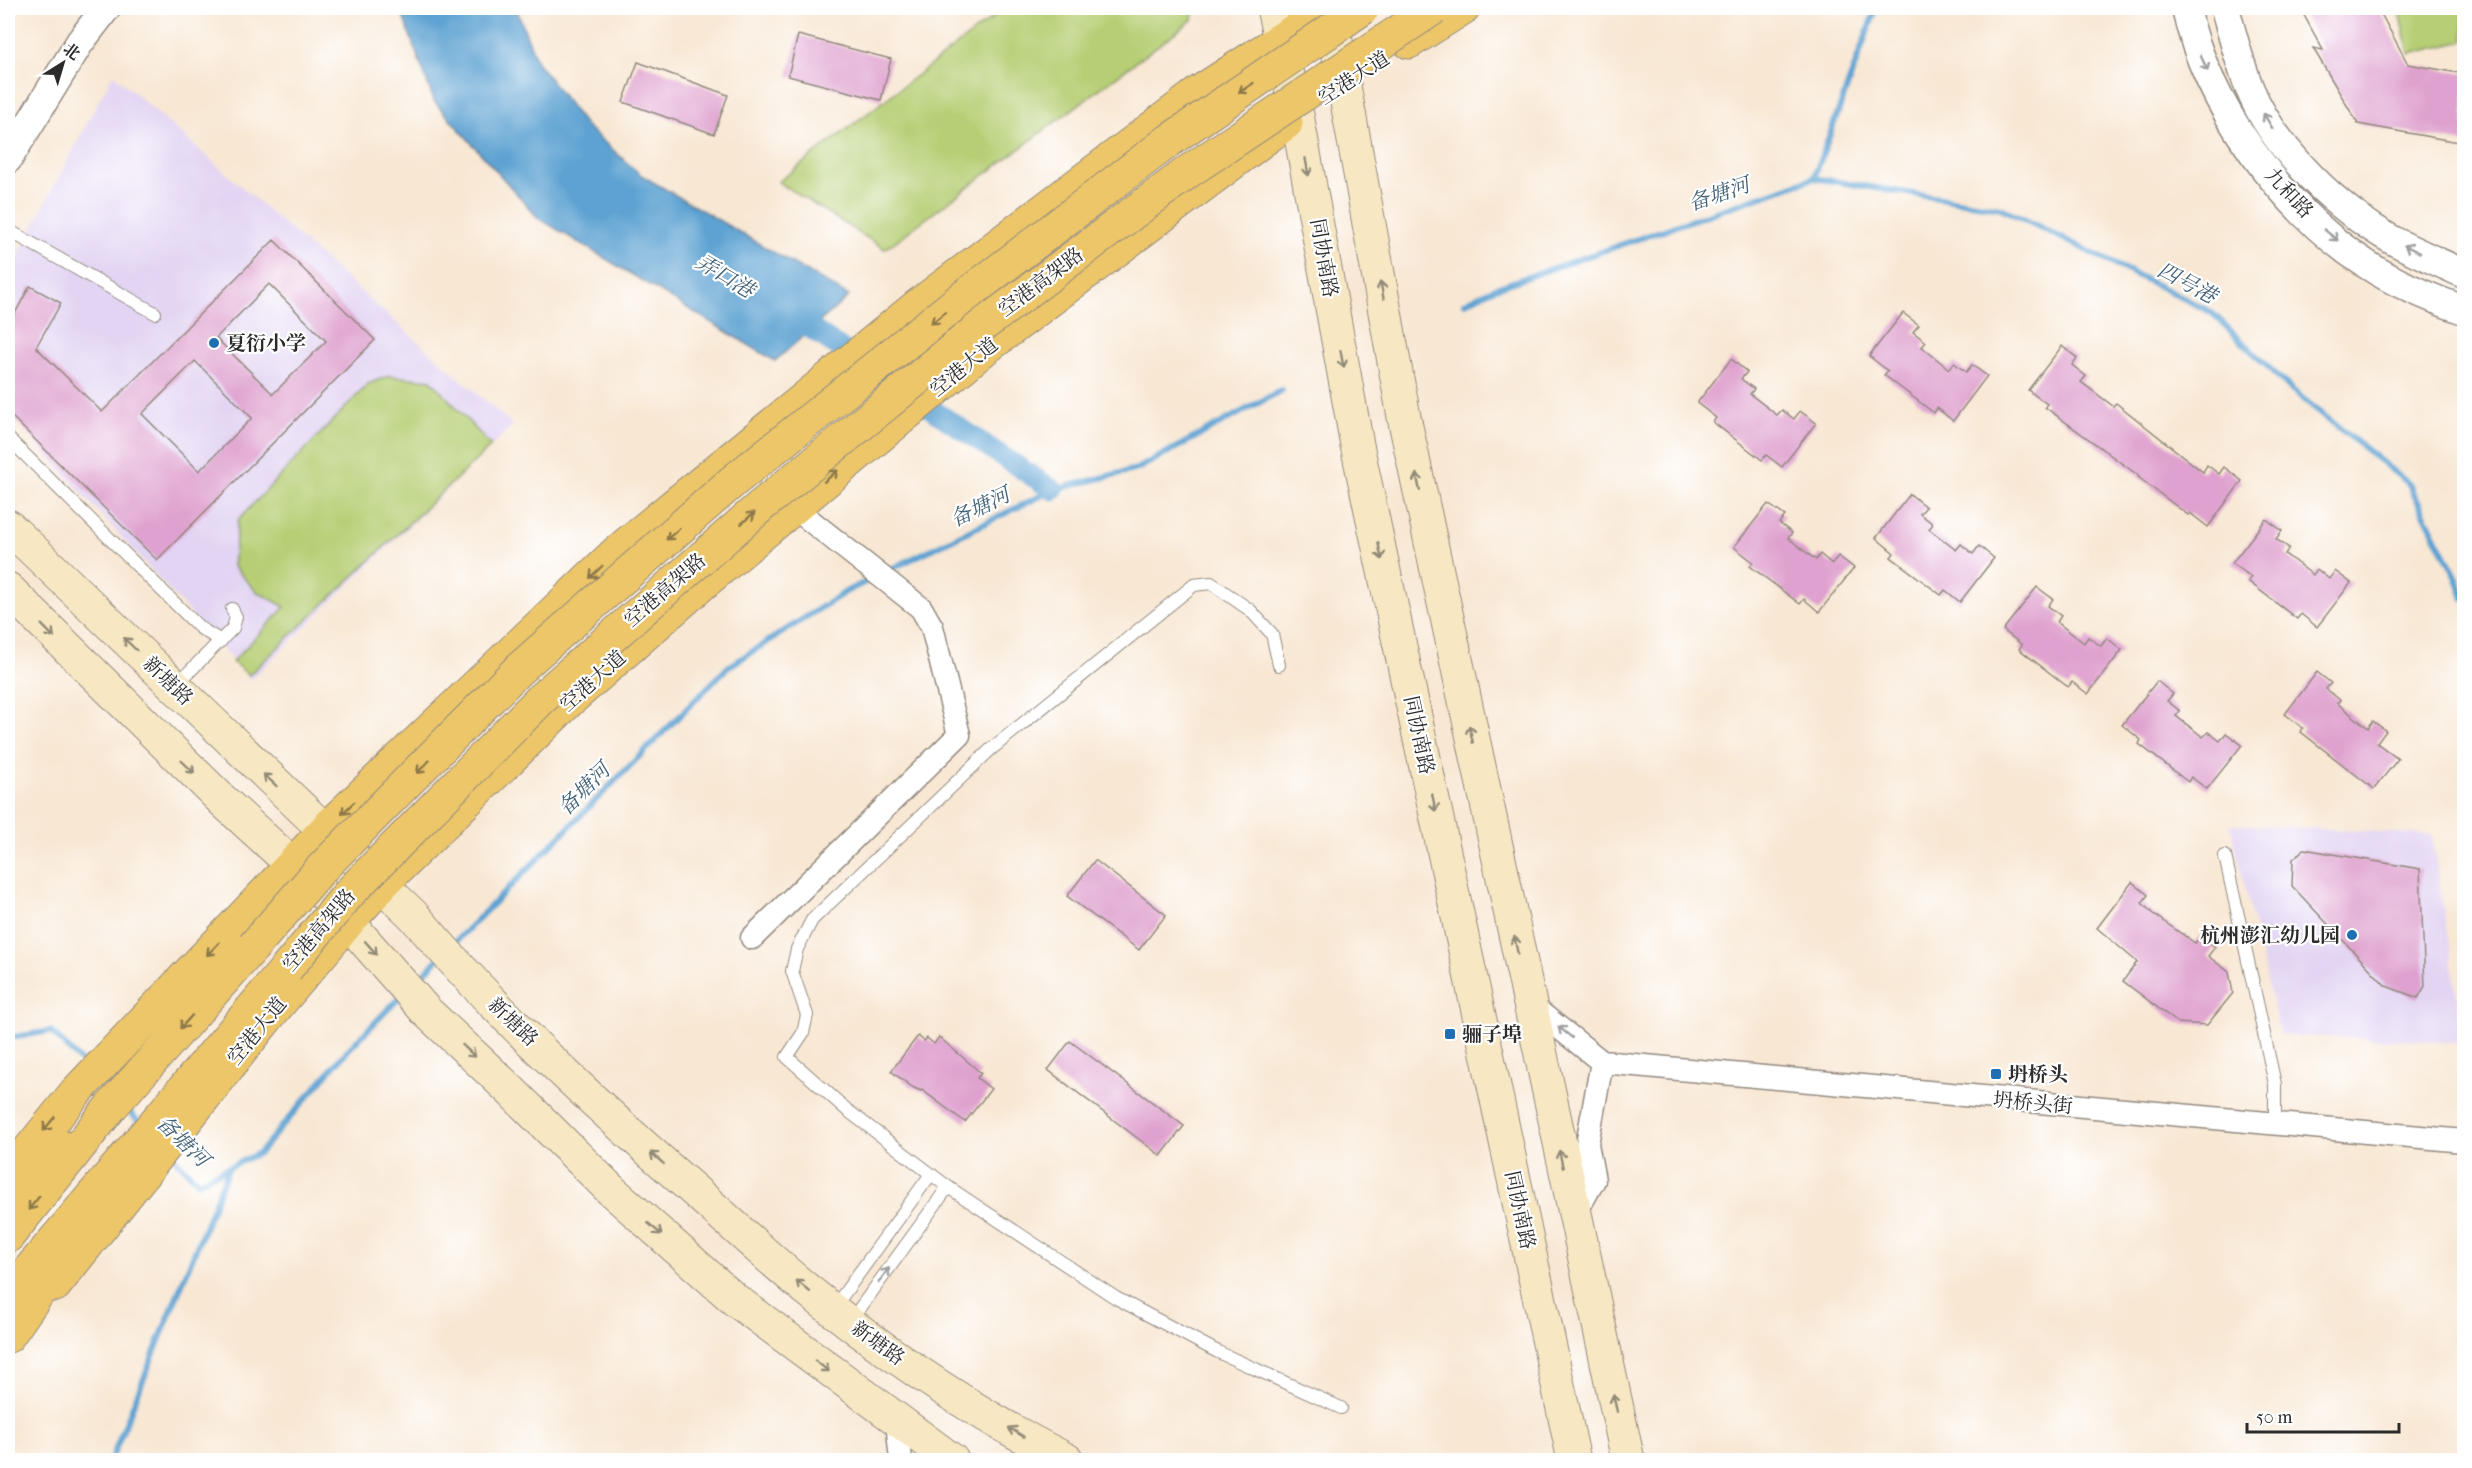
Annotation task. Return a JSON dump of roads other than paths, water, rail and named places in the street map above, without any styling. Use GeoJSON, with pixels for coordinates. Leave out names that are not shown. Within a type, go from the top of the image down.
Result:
{"type":"FeatureCollection","features":[{"type":"Feature","properties":{"kind":"main road","name":"同协南路"},"geometry":{"type":"LineString","coordinates":[[1273,8],[1297,115],[1360,456],[1574,1461]]}},
{"type":"Feature","properties":{"kind":"main road"},"geometry":{"type":"LineString","coordinates":[[8,1176],[93,1074],[325,831],[618,551],[916,307],[1201,91],[1329,8],[1345,82],[1404,417],[1628,1461]]}},
{"type":"Feature","properties":{"kind":"main road","name":"空港高架路"},"geometry":{"type":"LineString","coordinates":[[8,1236],[110,1108],[322,868],[495,694],[732,482],[961,299],[1170,140],[1363,8]]}},
{"type":"Feature","properties":{"kind":"main road","name":"空港高架路"},"geometry":{"type":"LineString","coordinates":[[8,1294],[26,1270],[164,1137],[351,891],[542,698],[752,514],[983,325],[1189,171],[1434,8]]}},
{"type":"Feature","properties":{"kind":"main road","name":"空港大道"},"geometry":{"type":"LineString","coordinates":[[8,1344],[164,1137],[348,922],[381,885],[570,700],[794,507],[984,350],[1297,115],[1463,8]]}},
{"type":"Feature","properties":{"kind":"main road","name":"新塘路"},"geometry":{"type":"LineString","coordinates":[[8,526],[381,885],[432,938],[463,975],[635,1139],[841,1316],[911,1367],[1067,1461]]}},
{"type":"Feature","properties":{"kind":"main road"},"geometry":{"type":"LineString","coordinates":[[8,589],[205,783],[320,890],[426,1011],[611,1190],[734,1299],[952,1461]]}},
{"type":"Feature","properties":{"kind":"main road"},"geometry":{"type":"LineString","coordinates":[[8,1191],[110,1108]]}},
{"type":"Feature","properties":{"kind":"main road"},"geometry":{"type":"LineString","coordinates":[[8,1336],[164,1137]]}},
{"type":"Feature","properties":{"kind":"street","name":"九和路"},"geometry":{"type":"LineString","coordinates":[[2186,8],[2192,33],[2226,107],[2250,149],[2280,187],[2322,228],[2364,262],[2402,285],[2464,310]]}},
{"type":"Feature","properties":{"kind":"street","name":"九和路"},"geometry":{"type":"LineString","coordinates":[[2225,8],[2249,88],[2270,126],[2305,170],[2351,213],[2394,241],[2464,274]]}},
{"type":"Feature","properties":{"kind":"street"},"geometry":{"type":"LineString","coordinates":[[8,159],[97,11]]}},
{"type":"Feature","properties":{"kind":"street"},"geometry":{"type":"LineString","coordinates":[[752,938],[959,735],[932,627],[921,609],[794,507]]}},
{"type":"Feature","properties":{"kind":"street"},"geometry":{"type":"LineString","coordinates":[[1528,1003],[1602,1062],[1587,1144],[1594,1180],[1574,1216]]}},
{"type":"Feature","properties":{"kind":"street","name":"坍桥头街"},"geometry":{"type":"LineString","coordinates":[[1602,1062],[2464,1141]]}},
{"type":"Feature","properties":{"kind":"street"},"geometry":{"type":"LineString","coordinates":[[897,1422],[901,1461]]}},
{"type":"Feature","properties":{"kind":"lane"},"geometry":{"type":"LineString","coordinates":[[8,230],[154,313]]}},
{"type":"Feature","properties":{"kind":"lane"},"geometry":{"type":"LineString","coordinates":[[8,438],[200,628],[221,641]]}},
{"type":"Feature","properties":{"kind":"lane"},"geometry":{"type":"LineString","coordinates":[[1279,665],[1272,634],[1250,610],[1211,583],[1194,585],[990,750],[812,920],[797,949],[792,971],[807,1015],[802,1033],[787,1057],[847,1110],[931,1174],[1116,1298],[1218,1352],[1341,1408]]}},
{"type":"Feature","properties":{"kind":"lane"},"geometry":{"type":"LineString","coordinates":[[174,687],[233,628],[236,617],[232,609]]}},
{"type":"Feature","properties":{"kind":"lane"},"geometry":{"type":"LineString","coordinates":[[2225,856],[2275,1084],[2275,1125]]}},
{"type":"Feature","properties":{"kind":"lane"},"geometry":{"type":"LineString","coordinates":[[841,1316],[931,1174]]}},
{"type":"Feature","properties":{"kind":"lane"},"geometry":{"type":"LineString","coordinates":[[841,1316],[948,1186]]}},
{"type":"Feature","properties":{"kind":"water"},"geometry":{"type":"Polygon","coordinates":[[[400,8],[516,8],[537,62],[585,125],[641,175],[849,296],[775,361],[538,218],[434,101],[400,8]]]}},
{"type":"Feature","properties":{"kind":"waterway","name":"备塘河"},"geometry":{"type":"LineString","coordinates":[[1814,178],[1876,8]]}},
{"type":"Feature","properties":{"kind":"waterway","name":"四号港"},"geometry":{"type":"LineString","coordinates":[[1465,303],[1493,289],[1814,178],[2001,208],[2211,312],[2291,389],[2409,484],[2456,576],[2464,599]]}},
{"type":"Feature","properties":{"kind":"waterway","name":"弄口港"},"geometry":{"type":"LineString","coordinates":[[789,314],[1053,490]]}},
{"type":"Feature","properties":{"kind":"waterway","name":"备塘河"},"geometry":{"type":"LineString","coordinates":[[885,572],[1053,490],[1137,469],[1282,390]]}},
{"type":"Feature","properties":{"kind":"waterway","name":"备塘河"},"geometry":{"type":"LineString","coordinates":[[452,945],[728,667],[847,591],[874,578]]}},
{"type":"Feature","properties":{"kind":"waterway","name":"备塘河"},"geometry":{"type":"LineString","coordinates":[[414,984],[438,959]]}},
{"type":"Feature","properties":{"kind":"waterway","name":"备塘河"},"geometry":{"type":"LineString","coordinates":[[171,1155],[198,1182],[259,1153],[348,1050],[400,997]]}},
{"type":"Feature","properties":{"kind":"waterway","name":"备塘河"},"geometry":{"type":"LineString","coordinates":[[8,1038],[51,1031],[87,1068]]}},
{"type":"Feature","properties":{"kind":"waterway","name":"备塘河"},"geometry":{"type":"LineString","coordinates":[[125,1107],[141,1124]]}},
{"type":"Feature","properties":{"kind":"waterway"},"geometry":{"type":"LineString","coordinates":[[111,1460],[229,1167]]}},
{"type":"Feature","properties":{"kind":"place","name":"夏衍小学"},"geometry":{"type":"Point","coordinates":[214,343]}},
{"type":"Feature","properties":{"kind":"place","name":"杭州澎汇幼儿园"},"geometry":{"type":"Point","coordinates":[2352,935]}},
{"type":"Feature","properties":{"kind":"place","name":"骊子埠"},"geometry":{"type":"Point","coordinates":[1450,1034]}},
{"type":"Feature","properties":{"kind":"place","name":"坍桥头"},"geometry":{"type":"Point","coordinates":[1996,1074]}}]}
